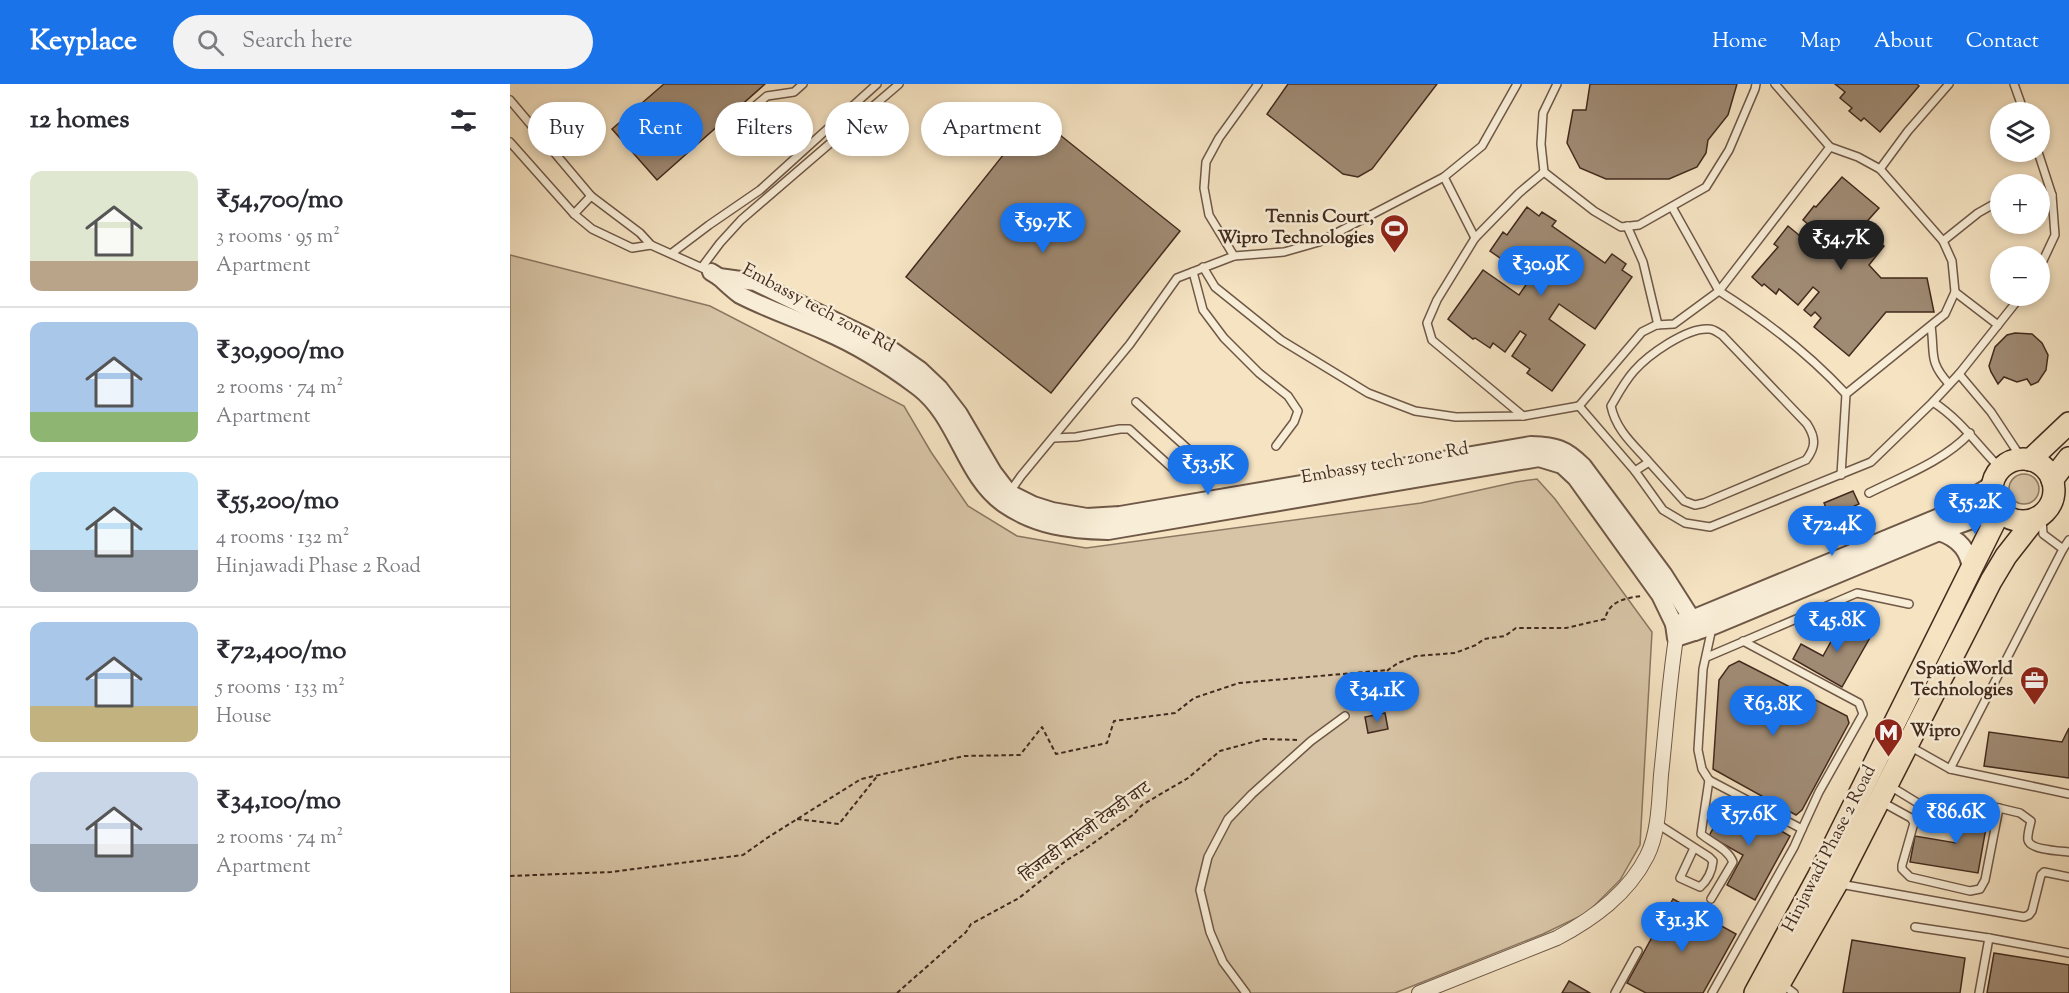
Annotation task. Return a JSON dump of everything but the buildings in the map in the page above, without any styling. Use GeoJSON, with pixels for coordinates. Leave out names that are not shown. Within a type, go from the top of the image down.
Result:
{"type":"FeatureCollection","features":[{"type":"Feature","properties":{"kind":"main road"},"geometry":{"type":"LineString","coordinates":[[2026,460],[2044,467],[2052,480],[2054,495],[2047,510],[2038,517],[2020,521],[2000,511],[1993,498],[1997,476],[2007,464],[2026,460],[2069,423]]}},
{"type":"Feature","properties":{"kind":"main road"},"geometry":{"type":"LineString","coordinates":[[2052,480],[2069,458]]}},
{"type":"Feature","properties":{"kind":"main road","name":"Hinjawadi Phase 2 Road"},"geometry":{"type":"LineString","coordinates":[[1755,993],[1818,877],[2000,511]]}},
{"type":"Feature","properties":{"kind":"main road","name":"Hinjawadi Phase 2 Road"},"geometry":{"type":"LineString","coordinates":[[1782,990],[1991,581],[2006,556],[2038,517]]}},
{"type":"Feature","properties":{"kind":"street","name":"Embassy tech zone Rd"},"geometry":{"type":"LineString","coordinates":[[711,272],[739,294],[813,318],[920,388],[939,407],[989,491],[1006,498],[1038,522],[1071,529],[1108,531],[1539,458],[1562,465],[1576,478],[1660,594],[1675,631]]}},
{"type":"Feature","properties":{"kind":"street"},"geometry":{"type":"LineString","coordinates":[[1006,498],[1052,511],[1101,517],[1531,445],[1551,445],[1562,448],[1583,466],[1664,575],[1693,626]]}},
{"type":"Feature","properties":{"kind":"street"},"geometry":{"type":"LineString","coordinates":[[1419,993],[1557,938],[1605,908],[1638,872],[1648,855],[1656,824],[1675,631],[1693,626],[1944,515],[1997,476]]}},
{"type":"Feature","properties":{"kind":"street"},"geometry":{"type":"LineString","coordinates":[[1693,626],[1713,626],[1939,532],[2000,511]]}},
{"type":"Feature","properties":{"kind":"street"},"geometry":{"type":"LineString","coordinates":[[1939,532],[1958,540],[1970,560],[1971,570]]}},
{"type":"Feature","properties":{"kind":"lane"},"geometry":{"type":"LineString","coordinates":[[760,102],[767,96],[794,92],[803,84]]}},
{"type":"Feature","properties":{"kind":"lane"},"geometry":{"type":"LineString","coordinates":[[672,253],[760,190],[877,84]]}},
{"type":"Feature","properties":{"kind":"lane"},"geometry":{"type":"LineString","coordinates":[[510,100],[591,196],[651,244],[711,272],[720,243],[741,220],[899,84]]}},
{"type":"Feature","properties":{"kind":"lane"},"geometry":{"type":"LineString","coordinates":[[1234,256],[1209,215],[1204,188],[1206,162],[1219,138],[1258,84]]}},
{"type":"Feature","properties":{"kind":"lane"},"geometry":{"type":"LineString","coordinates":[[1006,498],[1021,476],[1130,344],[1177,278],[1234,256],[1284,252],[1319,242],[1444,177],[1482,146],[1517,84]]}},
{"type":"Feature","properties":{"kind":"lane"},"geometry":{"type":"LineString","coordinates":[[1557,84],[1543,113],[1541,144],[1544,172],[1594,211],[1620,227],[1639,225],[1706,186],[1729,150],[1756,84]]}},
{"type":"Feature","properties":{"kind":"lane"},"geometry":{"type":"LineString","coordinates":[[1775,84],[1830,147],[1858,157],[1880,169],[1943,241],[1952,261],[1955,292],[1945,314],[1846,393]]}},
{"type":"Feature","properties":{"kind":"lane"},"geometry":{"type":"LineString","coordinates":[[1880,169],[1908,131],[1949,84]]}},
{"type":"Feature","properties":{"kind":"lane"},"geometry":{"type":"LineString","coordinates":[[2014,84],[2020,102]]}},
{"type":"Feature","properties":{"kind":"lane"},"geometry":{"type":"LineString","coordinates":[[510,142],[574,214],[592,229],[633,248],[651,244]]}},
{"type":"Feature","properties":{"kind":"lane"},"geometry":{"type":"LineString","coordinates":[[1203,267],[1215,287],[1281,340],[1368,393],[1415,411],[1456,417],[1523,416],[1579,406],[1642,332],[1659,325],[1674,324],[1719,291],[1830,147]]}},
{"type":"Feature","properties":{"kind":"lane"},"geometry":{"type":"LineString","coordinates":[[2041,162],[2052,195],[2055,235],[2050,246]]}},
{"type":"Feature","properties":{"kind":"lane"},"geometry":{"type":"LineString","coordinates":[[1523,416],[1432,340],[1427,323],[1437,300],[1475,238],[1519,193],[1544,172]]}},
{"type":"Feature","properties":{"kind":"lane"},"geometry":{"type":"LineString","coordinates":[[1444,177],[1475,238]]}},
{"type":"Feature","properties":{"kind":"lane"},"geometry":{"type":"LineString","coordinates":[[574,214],[591,196]]}},
{"type":"Feature","properties":{"kind":"lane"},"geometry":{"type":"LineString","coordinates":[[1943,241],[1990,206]]}},
{"type":"Feature","properties":{"kind":"lane"},"geometry":{"type":"LineString","coordinates":[[1672,207],[1719,291],[1761,319],[1819,365],[1846,393],[1841,475]]}},
{"type":"Feature","properties":{"kind":"lane"},"geometry":{"type":"LineString","coordinates":[[1627,226],[1643,262],[1659,325]]}},
{"type":"Feature","properties":{"kind":"lane"},"geometry":{"type":"LineString","coordinates":[[1193,272],[1203,310],[1224,338],[1259,373],[1287,396],[1298,411],[1294,422],[1276,446]]}},
{"type":"Feature","properties":{"kind":"lane"},"geometry":{"type":"LineString","coordinates":[[1955,292],[1998,325]]}},
{"type":"Feature","properties":{"kind":"lane"},"geometry":{"type":"LineString","coordinates":[[1579,406],[1635,471],[1663,510],[1685,523],[1710,526],[1871,462],[1959,374],[2013,306]]}},
{"type":"Feature","properties":{"kind":"lane"},"geometry":{"type":"LineString","coordinates":[[1931,326],[1933,358],[1937,370],[1949,384]]}},
{"type":"Feature","properties":{"kind":"lane"},"geometry":{"type":"LineString","coordinates":[[1711,328],[1722,335],[1807,424],[1813,434],[1815,445],[1806,460],[1704,504],[1695,505],[1684,501],[1649,462],[1614,420],[1611,406],[1635,369],[1656,351],[1676,339],[1711,328]]}},
{"type":"Feature","properties":{"kind":"lane"},"geometry":{"type":"LineString","coordinates":[[1959,374],[1991,412],[2026,460]]}},
{"type":"Feature","properties":{"kind":"lane"},"geometry":{"type":"LineString","coordinates":[[1136,402],[1188,449]]}},
{"type":"Feature","properties":{"kind":"lane"},"geometry":{"type":"LineString","coordinates":[[1933,402],[1970,433],[1986,454],[1997,476]]}},
{"type":"Feature","properties":{"kind":"lane"},"geometry":{"type":"LineString","coordinates":[[1054,438],[1129,429],[1182,477]]}},
{"type":"Feature","properties":{"kind":"lane"},"geometry":{"type":"LineString","coordinates":[[1869,493],[1941,457],[1970,433]]}},
{"type":"Feature","properties":{"kind":"lane"},"geometry":{"type":"LineString","coordinates":[[1635,471],[1649,462]]}},
{"type":"Feature","properties":{"kind":"lane"},"geometry":{"type":"LineString","coordinates":[[2038,517],[2043,534],[2063,549]]}},
{"type":"Feature","properties":{"kind":"lane"},"geometry":{"type":"LineString","coordinates":[[1950,770],[2069,540]]}},
{"type":"Feature","properties":{"kind":"lane"},"geometry":{"type":"LineString","coordinates":[[1707,657],[1857,592],[1909,604]]}},
{"type":"Feature","properties":{"kind":"lane"},"geometry":{"type":"LineString","coordinates":[[1713,626],[1703,669],[1698,750],[1702,769],[1709,780],[1802,829]]}},
{"type":"Feature","properties":{"kind":"lane"},"geometry":{"type":"LineString","coordinates":[[1712,993],[1794,847],[1819,792],[1863,714],[1859,703],[1743,642]]}},
{"type":"Feature","properties":{"kind":"lane"},"geometry":{"type":"LineString","coordinates":[[1246,993],[1223,962],[1210,932],[1200,890],[1208,857],[1228,819],[1252,794],[1311,741],[1345,716]]}},
{"type":"Feature","properties":{"kind":"lane"},"geometry":{"type":"LineString","coordinates":[[1909,745],[1950,770],[2069,794]]}},
{"type":"Feature","properties":{"kind":"lane"},"geometry":{"type":"LineString","coordinates":[[1709,780],[1701,834],[1724,850],[1732,862],[1712,899]]}},
{"type":"Feature","properties":{"kind":"lane"},"geometry":{"type":"LineString","coordinates":[[1884,792],[1922,805],[1935,804],[1944,800],[2020,813],[2031,821],[2028,840],[2030,844],[2069,852]]}},
{"type":"Feature","properties":{"kind":"lane"},"geometry":{"type":"LineString","coordinates":[[1884,792],[1914,823],[1902,865],[1904,873],[1910,877],[1970,891],[1980,889],[1985,880],[1999,808]]}},
{"type":"Feature","properties":{"kind":"lane"},"geometry":{"type":"LineString","coordinates":[[1656,824],[1694,848],[1713,861],[1713,868],[1706,882],[1700,887],[1680,878],[1694,848]]}},
{"type":"Feature","properties":{"kind":"lane"},"geometry":{"type":"LineString","coordinates":[[1837,883],[2024,917],[2032,911],[2041,875],[2044,872],[2069,877]]}},
{"type":"Feature","properties":{"kind":"lane"},"geometry":{"type":"LineString","coordinates":[[1915,927],[2069,953]]}},
{"type":"Feature","properties":{"kind":"lane"},"geometry":{"type":"LineString","coordinates":[[1979,993],[1989,938]]}},
{"type":"Feature","properties":{"kind":"lane"},"geometry":{"type":"LineString","coordinates":[[1615,993],[1638,951]]}},
{"type":"Feature","properties":{"kind":"path"},"geometry":{"type":"LineString","coordinates":[[1345,716],[1369,698],[1388,670],[1416,656],[1455,653],[1485,639],[1505,636],[1516,628],[1566,628],[1599,621],[1605,619],[1607,610],[1614,603],[1635,597],[1660,594]]}},
{"type":"Feature","properties":{"kind":"path"},"geometry":{"type":"LineString","coordinates":[[510,876],[611,872],[743,855],[861,780],[964,756],[1020,755],[1042,727],[1056,754],[1107,743],[1114,721],[1175,713],[1194,698],[1239,683],[1388,670]]}},
{"type":"Feature","properties":{"kind":"path"},"geometry":{"type":"LineString","coordinates":[[1369,698],[1374,715]]}},
{"type":"Feature","properties":{"kind":"path","name":"हिंजवडी मारुंजी टेकडी वाट"},"geometry":{"type":"LineString","coordinates":[[897,993],[966,932],[971,924],[1019,898],[1142,806],[1188,778],[1220,751],[1264,739],[1311,741]]}},
{"type":"Feature","properties":{"kind":"path"},"geometry":{"type":"LineString","coordinates":[[797,819],[839,824],[879,775]]}},
{"type":"Feature","properties":{"kind":"shaded area"},"geometry":{"type":"Polygon","coordinates":[[[510,255],[710,306],[904,406],[931,452],[968,506],[1017,536],[1086,548],[1421,503],[1537,479],[1555,499],[1652,632],[1640,845],[1620,880],[1587,913],[1543,934],[1395,993],[510,993],[510,255]]]}},
{"type":"Feature","properties":{"kind":"shaded area"},"geometry":{"type":"Polygon","coordinates":[[[2024,474],[2035,478],[2039,489],[2035,500],[2024,504],[2013,500],[2009,489],[2013,478],[2024,474]]]}},
{"type":"Feature","properties":{"kind":"place","name":"Tennis Court, Wipro Technologies"},"geometry":{"type":"Point","coordinates":[1395,254]}},
{"type":"Feature","properties":{"kind":"place","name":"SpatioWorld Technologies"},"geometry":{"type":"Point","coordinates":[2034,706]}},
{"type":"Feature","properties":{"kind":"place","name":"Wipro"},"geometry":{"type":"Point","coordinates":[1889,758]}}]}
